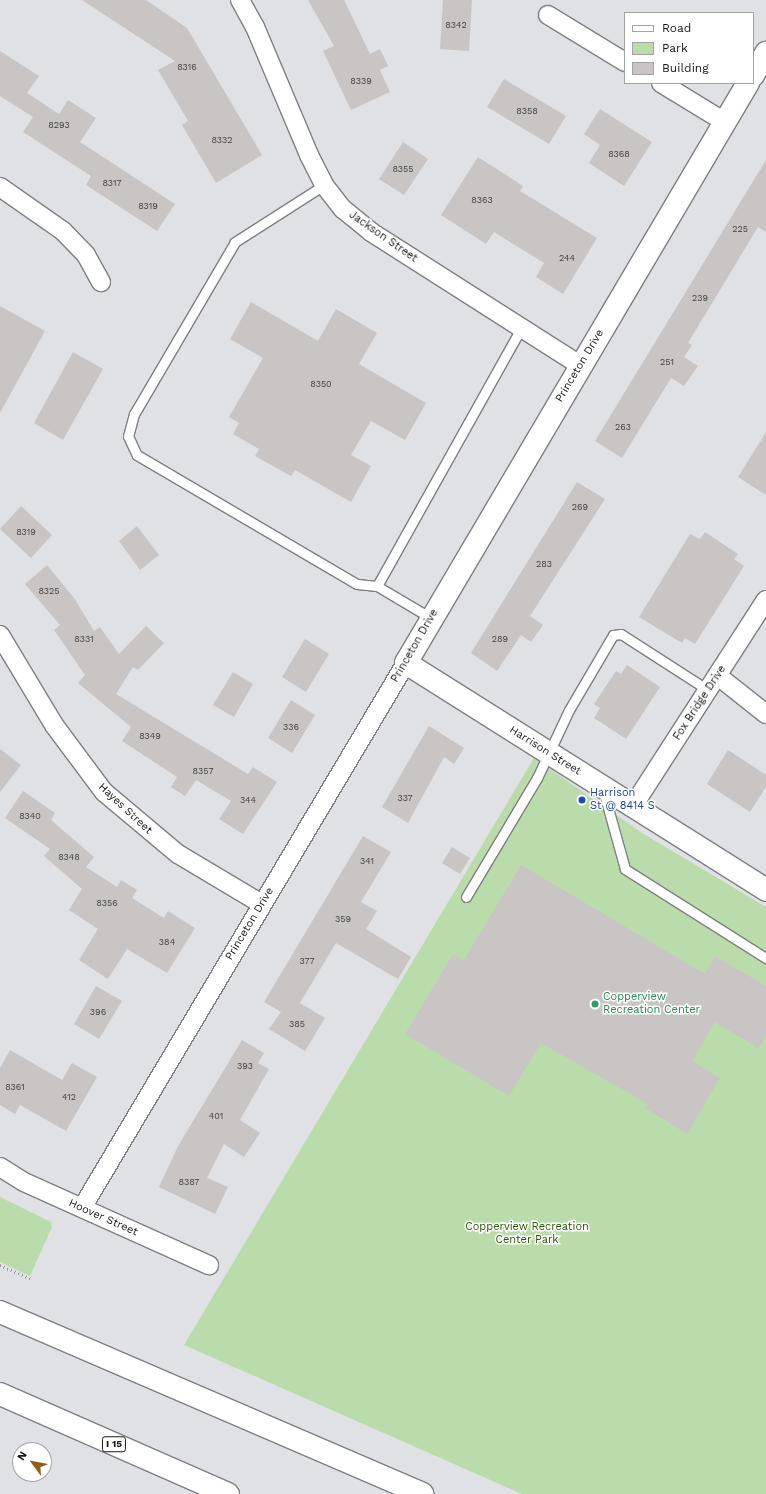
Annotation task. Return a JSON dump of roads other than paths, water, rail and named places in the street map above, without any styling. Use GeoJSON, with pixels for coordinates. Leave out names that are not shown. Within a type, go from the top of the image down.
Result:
{"type":"FeatureCollection","features":[{"type":"Feature","properties":{"kind":"main road"},"geometry":{"type":"LineString","coordinates":[[754,73],[766,53]]}},
{"type":"Feature","properties":{"kind":"main road","name":"Princeton Drive"},"geometry":{"type":"LineString","coordinates":[[406,663],[580,365],[747,84]]}},
{"type":"Feature","properties":{"kind":"main road","name":"Harrison Street"},"geometry":{"type":"LineString","coordinates":[[406,663],[766,890]]}},
{"type":"Feature","properties":{"kind":"main road"},"geometry":{"type":"LineString","coordinates":[[0,1312],[423,1494]]}},
{"type":"Feature","properties":{"kind":"main road","name":"I 15"},"geometry":{"type":"LineString","coordinates":[[0,1394],[228,1494]]}},
{"type":"Feature","properties":{"kind":"street","name":"Jackson Street"},"geometry":{"type":"LineString","coordinates":[[240,0],[324,185],[343,209],[371,232],[580,365]]}},
{"type":"Feature","properties":{"kind":"street"},"geometry":{"type":"LineString","coordinates":[[548,15],[624,61]]}},
{"type":"Feature","properties":{"kind":"street"},"geometry":{"type":"LineString","coordinates":[[663,84],[725,122]]}},
{"type":"Feature","properties":{"kind":"street"},"geometry":{"type":"LineString","coordinates":[[0,187],[63,231],[86,255],[101,282]]}},
{"type":"Feature","properties":{"kind":"street","name":"Fox Bridge Drive"},"geometry":{"type":"LineString","coordinates":[[633,806],[766,600]]}},
{"type":"Feature","properties":{"kind":"street","name":"Hayes Street"},"geometry":{"type":"LineString","coordinates":[[0,635],[54,725],[104,792],[178,854],[262,904]]}},
{"type":"Feature","properties":{"kind":"street","name":"Princeton Drive"},"geometry":{"type":"LineString","coordinates":[[82,1208],[406,663]]}},
{"type":"Feature","properties":{"kind":"street"},"geometry":{"type":"LineString","coordinates":[[713,683],[766,714]]}},
{"type":"Feature","properties":{"kind":"street","name":"Hoover Street"},"geometry":{"type":"LineString","coordinates":[[0,1167],[82,1208],[209,1265]]}},
{"type":"Feature","properties":{"kind":"lane"},"geometry":{"type":"LineString","coordinates":[[324,185],[235,242],[134,414],[128,436],[137,455],[357,584],[377,586],[431,618]]}},
{"type":"Feature","properties":{"kind":"lane"},"geometry":{"type":"LineString","coordinates":[[377,586],[522,327]]}},
{"type":"Feature","properties":{"kind":"lane"},"geometry":{"type":"LineString","coordinates":[[466,897],[549,754],[572,704],[617,633],[713,683]]}},
{"type":"Feature","properties":{"kind":"lane"},"geometry":{"type":"LineString","coordinates":[[602,788],[625,869],[766,958]]}},
{"type":"Feature","properties":{"kind":"place","name":"Harrison St @ 8414 S"},"geometry":{"type":"Point","coordinates":[582,800]}},
{"type":"Feature","properties":{"kind":"place","name":"Copperview Recreation Center"},"geometry":{"type":"Point","coordinates":[595,1004]}},
{"type":"Feature","properties":{"kind":"park label","name":"Copperview Recreation Center Park"},"geometry":{"type":"Point","coordinates":[527,1234]}}]}
